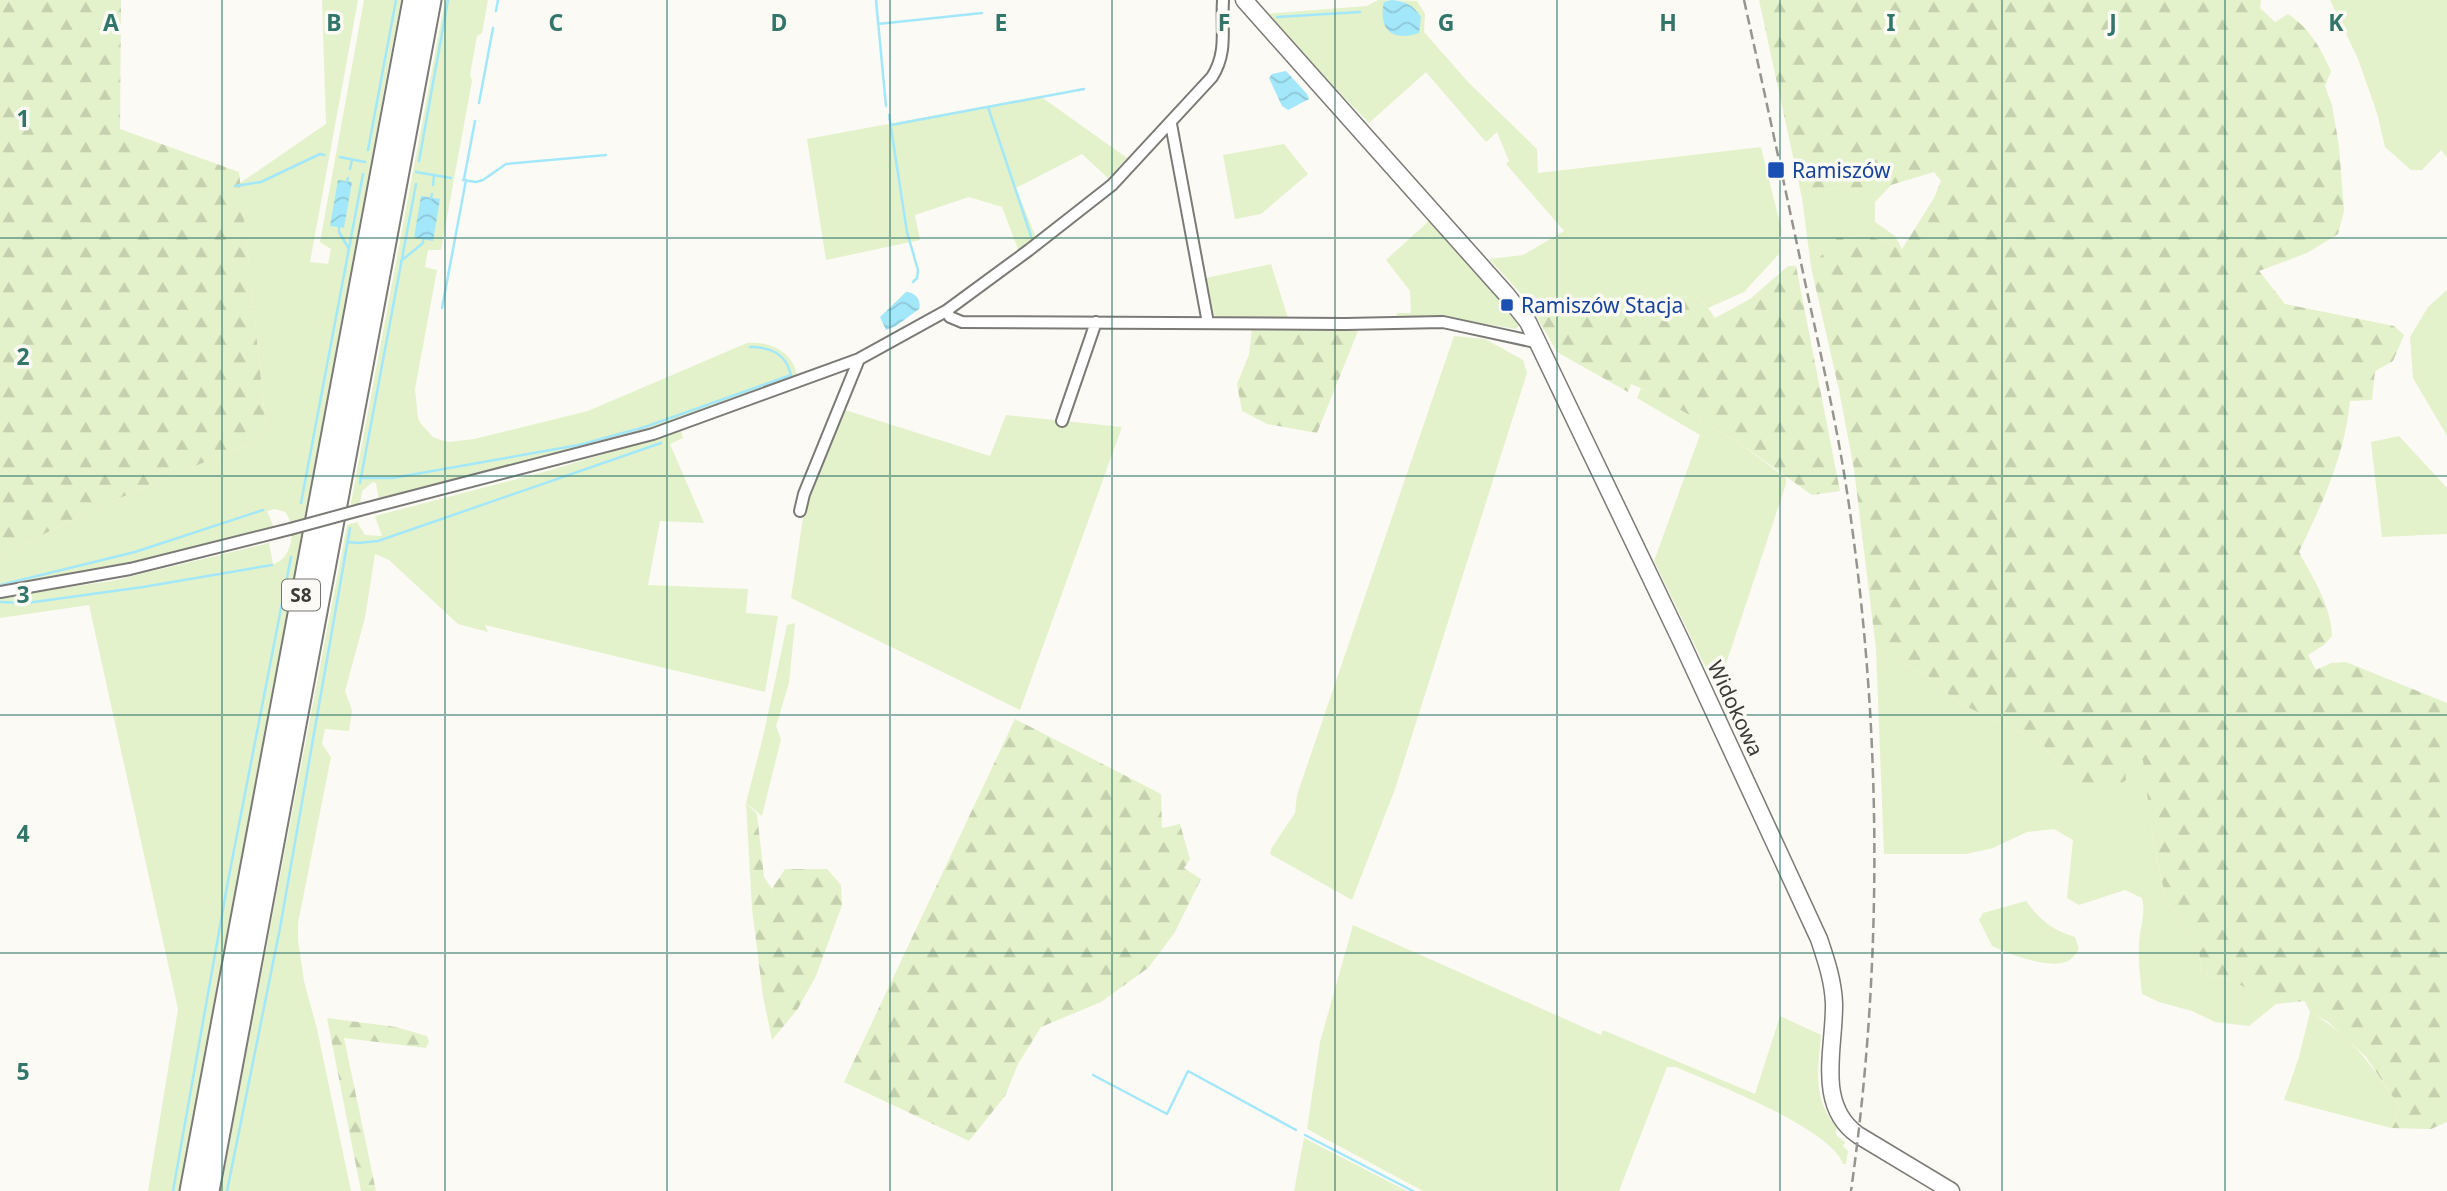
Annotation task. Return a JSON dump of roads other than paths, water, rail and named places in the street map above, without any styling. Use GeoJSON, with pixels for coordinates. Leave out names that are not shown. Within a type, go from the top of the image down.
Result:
{"type":"FeatureCollection","features":[{"type":"Feature","properties":{"kind":"highway","name":"S8"},"geometry":{"type":"LineString","coordinates":[[190,1191],[413,0]]}},
{"type":"Feature","properties":{"kind":"highway","name":"S8"},"geometry":{"type":"LineString","coordinates":[[209,1191],[431,0]]}},
{"type":"Feature","properties":{"kind":"street"},"geometry":{"type":"LineString","coordinates":[[0,592],[130,569],[653,435],[859,359],[946,311],[1112,185],[1171,124],[1219,66],[1223,57],[1223,0]]}},
{"type":"Feature","properties":{"kind":"street","name":"Widokowa"},"geometry":{"type":"LineString","coordinates":[[1244,0],[1528,322],[1819,939],[1834,999],[1831,1077],[1833,1102],[1838,1115],[1846,1126],[1951,1191]]}},
{"type":"Feature","properties":{"kind":"street"},"geometry":{"type":"LineString","coordinates":[[1171,124],[1208,323]]}},
{"type":"Feature","properties":{"kind":"street"},"geometry":{"type":"LineString","coordinates":[[946,311],[950,317],[962,321],[1443,322],[1540,343]]}},
{"type":"Feature","properties":{"kind":"street"},"geometry":{"type":"LineString","coordinates":[[1062,421],[1096,322]]}},
{"type":"Feature","properties":{"kind":"street"},"geometry":{"type":"LineString","coordinates":[[800,511],[804,494],[859,359]]}},
{"type":"Feature","properties":{"kind":"water"},"geometry":{"type":"Polygon","coordinates":[[[1391,0],[1409,4],[1418,13],[1421,17],[1419,33],[1401,36],[1389,31],[1383,20],[1383,12],[1384,2],[1391,0]]]}},
{"type":"Feature","properties":{"kind":"water"},"geometry":{"type":"Polygon","coordinates":[[[1286,71],[1309,99],[1288,110],[1282,106],[1269,78],[1272,74],[1286,71]]]}},
{"type":"Feature","properties":{"kind":"water"},"geometry":{"type":"Polygon","coordinates":[[[338,180],[352,182],[344,228],[330,226],[338,180]]]}},
{"type":"Feature","properties":{"kind":"water"},"geometry":{"type":"Polygon","coordinates":[[[421,196],[440,199],[433,241],[414,238],[421,196]]]}},
{"type":"Feature","properties":{"kind":"water"},"geometry":{"type":"Polygon","coordinates":[[[906,292],[917,297],[919,309],[886,330],[880,317],[906,292]]]}},
{"type":"Feature","properties":{"kind":"waterway"},"geometry":{"type":"LineString","coordinates":[[368,150],[396,0]]}},
{"type":"Feature","properties":{"kind":"waterway"},"geometry":{"type":"LineString","coordinates":[[419,161],[448,0]]}},
{"type":"Feature","properties":{"kind":"waterway"},"geometry":{"type":"LineString","coordinates":[[496,11],[498,0]]}},
{"type":"Feature","properties":{"kind":"waterway"},"geometry":{"type":"LineString","coordinates":[[876,0],[886,106]]}},
{"type":"Feature","properties":{"kind":"waterway"},"geometry":{"type":"LineString","coordinates":[[1277,17],[1360,12]]}},
{"type":"Feature","properties":{"kind":"waterway"},"geometry":{"type":"LineString","coordinates":[[878,24],[982,13]]}},
{"type":"Feature","properties":{"kind":"waterway"},"geometry":{"type":"LineString","coordinates":[[479,103],[493,28]]}},
{"type":"Feature","properties":{"kind":"waterway"},"geometry":{"type":"LineString","coordinates":[[891,125],[1084,89]]}},
{"type":"Feature","properties":{"kind":"waterway"},"geometry":{"type":"LineString","coordinates":[[988,107],[1031,236]]}},
{"type":"Feature","properties":{"kind":"waterway"},"geometry":{"type":"LineString","coordinates":[[889,115],[907,232],[918,270],[917,278],[913,282]]}},
{"type":"Feature","properties":{"kind":"waterway"},"geometry":{"type":"LineString","coordinates":[[464,179],[475,121]]}},
{"type":"Feature","properties":{"kind":"waterway"},"geometry":{"type":"LineString","coordinates":[[235,186],[261,182],[320,154],[324,155]]}},
{"type":"Feature","properties":{"kind":"waterway"},"geometry":{"type":"LineString","coordinates":[[463,180],[483,180],[506,164],[606,155]]}},
{"type":"Feature","properties":{"kind":"waterway"},"geometry":{"type":"LineString","coordinates":[[340,157],[365,162]]}},
{"type":"Feature","properties":{"kind":"waterway"},"geometry":{"type":"LineString","coordinates":[[350,169],[352,160]]}},
{"type":"Feature","properties":{"kind":"waterway"},"geometry":{"type":"LineString","coordinates":[[416,172],[451,178]]}},
{"type":"Feature","properties":{"kind":"waterway"},"geometry":{"type":"LineString","coordinates":[[301,503],[363,174]]}},
{"type":"Feature","properties":{"kind":"waterway"},"geometry":{"type":"LineString","coordinates":[[433,185],[434,175]]}},
{"type":"Feature","properties":{"kind":"waterway"},"geometry":{"type":"LineString","coordinates":[[442,308],[466,180]]}},
{"type":"Feature","properties":{"kind":"waterway"},"geometry":{"type":"LineString","coordinates":[[360,483],[416,184]]}},
{"type":"Feature","properties":{"kind":"waterway"},"geometry":{"type":"LineString","coordinates":[[431,198],[432,194]]}},
{"type":"Feature","properties":{"kind":"waterway"},"geometry":{"type":"LineString","coordinates":[[339,227],[349,249]]}},
{"type":"Feature","properties":{"kind":"waterway"},"geometry":{"type":"LineString","coordinates":[[401,261],[423,243],[423,239]]}},
{"type":"Feature","properties":{"kind":"waterway"},"geometry":{"type":"LineString","coordinates":[[360,478],[393,478],[579,445],[645,427],[791,375],[781,356],[764,348],[750,347]]}},
{"type":"Feature","properties":{"kind":"waterway"},"geometry":{"type":"LineString","coordinates":[[348,542],[378,541],[661,443]]}},
{"type":"Feature","properties":{"kind":"waterway"},"geometry":{"type":"LineString","coordinates":[[0,585],[135,552],[263,510]]}},
{"type":"Feature","properties":{"kind":"waterway"},"geometry":{"type":"LineString","coordinates":[[227,1191],[280,928],[350,528]]}},
{"type":"Feature","properties":{"kind":"waterway"},"geometry":{"type":"LineString","coordinates":[[173,1191],[228,881],[291,557]]}},
{"type":"Feature","properties":{"kind":"waterway"},"geometry":{"type":"LineString","coordinates":[[0,602],[27,603],[272,565]]}},
{"type":"Feature","properties":{"kind":"waterway"},"geometry":{"type":"LineString","coordinates":[[1093,1075],[1167,1114],[1188,1071],[1296,1130]]}},
{"type":"Feature","properties":{"kind":"waterway"},"geometry":{"type":"LineString","coordinates":[[1305,1135],[1413,1191]]}},
{"type":"Feature","properties":{"kind":"railway"},"geometry":{"type":"LineString","coordinates":[[1744,0],[1833,411],[1848,498],[1862,610],[1873,776],[1873,942],[1861,1108],[1851,1191]]}},
{"type":"Feature","properties":{"kind":"place","name":"Ramiszów"},"geometry":{"type":"Point","coordinates":[1776,170]}},
{"type":"Feature","properties":{"kind":"place","name":"Ramiszów Stacja"},"geometry":{"type":"Point","coordinates":[1507,305]}}]}
